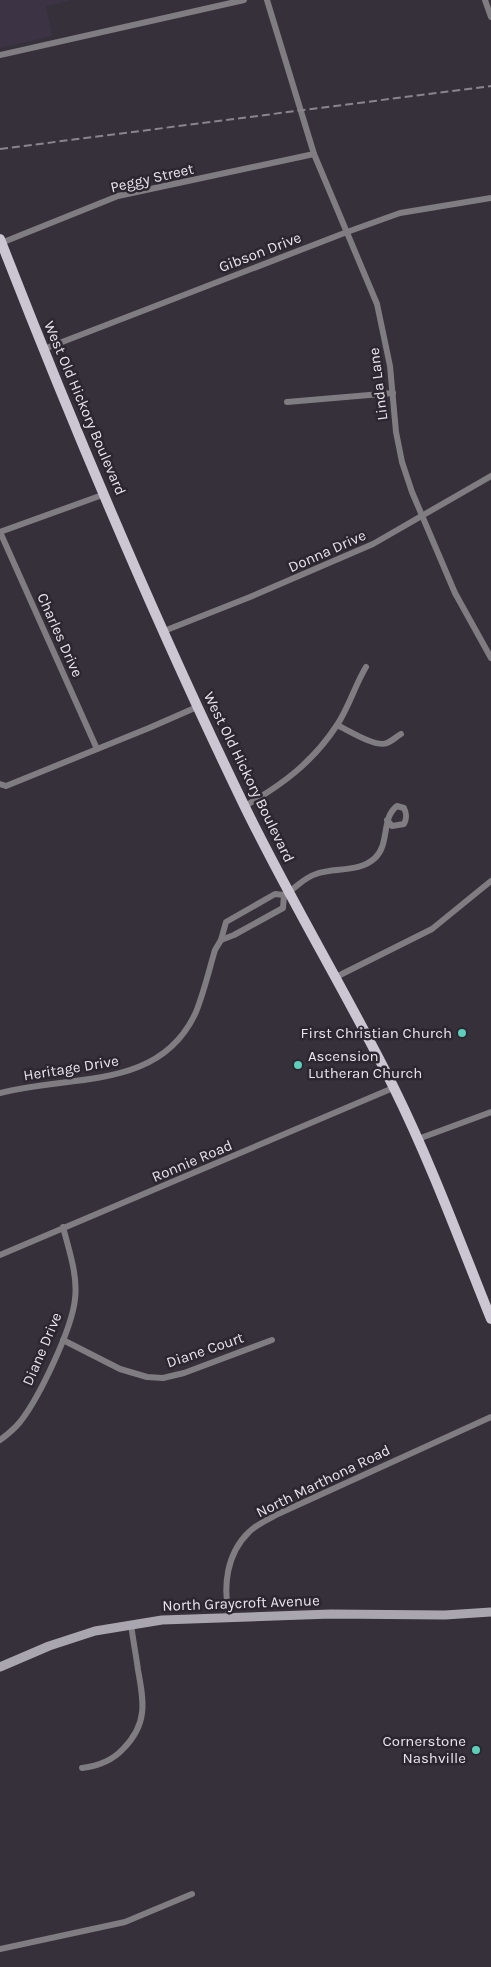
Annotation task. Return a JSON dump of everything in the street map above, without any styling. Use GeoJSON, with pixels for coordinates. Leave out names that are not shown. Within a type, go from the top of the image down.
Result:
{"type":"FeatureCollection","features":[{"type":"Feature","properties":{"kind":"main road","name":"West Old Hickory Boulevard"},"geometry":{"type":"LineString","coordinates":[[1,241],[44,350],[197,707],[286,894],[336,977],[418,1140],[491,1319]]}},
{"type":"Feature","properties":{"kind":"street"},"geometry":{"type":"LineString","coordinates":[[0,55],[244,0]]}},
{"type":"Feature","properties":{"kind":"street","name":"Linda Lane"},"geometry":{"type":"LineString","coordinates":[[268,0],[314,154],[377,304],[388,352],[396,432],[402,462],[422,517],[455,592],[491,658]]}},
{"type":"Feature","properties":{"kind":"street"},"geometry":{"type":"LineString","coordinates":[[484,0],[491,17]]}},
{"type":"Feature","properties":{"kind":"street","name":"Peggy Street"},"geometry":{"type":"LineString","coordinates":[[1,241],[118,196],[314,154]]}},
{"type":"Feature","properties":{"kind":"street","name":"Gibson Drive"},"geometry":{"type":"LineString","coordinates":[[44,350],[400,213],[491,198]]}},
{"type":"Feature","properties":{"kind":"street"},"geometry":{"type":"LineString","coordinates":[[287,402],[393,393]]}},
{"type":"Feature","properties":{"kind":"street","name":"Donna Drive"},"geometry":{"type":"LineString","coordinates":[[164,631],[373,544],[491,476]]}},
{"type":"Feature","properties":{"kind":"street"},"geometry":{"type":"LineString","coordinates":[[0,532],[105,494]]}},
{"type":"Feature","properties":{"kind":"street","name":"Charles Drive"},"geometry":{"type":"LineString","coordinates":[[0,532],[97,749]]}},
{"type":"Feature","properties":{"kind":"street"},"geometry":{"type":"LineString","coordinates":[[245,806],[272,791],[303,767],[337,725],[366,667]]}},
{"type":"Feature","properties":{"kind":"street"},"geometry":{"type":"LineString","coordinates":[[3,785],[97,749],[197,707]]}},
{"type":"Feature","properties":{"kind":"street"},"geometry":{"type":"LineString","coordinates":[[337,725],[380,744],[386,744],[401,734]]}},
{"type":"Feature","properties":{"kind":"street","name":"Heritage Drive"},"geometry":{"type":"LineString","coordinates":[[0,1093],[114,1075],[136,1069],[158,1057],[177,1040],[195,1013],[226,922],[275,894],[286,894],[306,878],[316,873],[367,864],[377,856],[386,833],[387,820]]}},
{"type":"Feature","properties":{"kind":"street"},"geometry":{"type":"LineString","coordinates":[[336,977],[432,929],[491,881]]}},
{"type":"Feature","properties":{"kind":"street","name":"Heritage Drive"},"geometry":{"type":"LineString","coordinates":[[221,940],[234,935],[283,908],[286,894]]}},
{"type":"Feature","properties":{"kind":"street","name":"Ronnie Road"},"geometry":{"type":"LineString","coordinates":[[0,1255],[393,1088]]}},
{"type":"Feature","properties":{"kind":"street"},"geometry":{"type":"LineString","coordinates":[[418,1140],[491,1112]]}},
{"type":"Feature","properties":{"kind":"street","name":"Diane Drive"},"geometry":{"type":"LineString","coordinates":[[0,1440],[18,1424],[28,1411],[63,1340],[75,1300],[75,1278],[63,1227]]}},
{"type":"Feature","properties":{"kind":"street","name":"Diane Court"},"geometry":{"type":"LineString","coordinates":[[63,1340],[120,1368],[147,1377],[163,1378],[184,1373],[272,1340]]}},
{"type":"Feature","properties":{"kind":"street","name":"North Marthona Road"},"geometry":{"type":"LineString","coordinates":[[229,1616],[226,1599],[226,1581],[229,1566],[234,1553],[249,1532],[278,1514],[491,1417]]}},
{"type":"Feature","properties":{"kind":"street","name":"North Graycroft Avenue"},"geometry":{"type":"LineString","coordinates":[[0,1668],[43,1648],[94,1631],[162,1620],[229,1616],[331,1614],[445,1615],[491,1612]]}},
{"type":"Feature","properties":{"kind":"street"},"geometry":{"type":"LineString","coordinates":[[82,1768],[92,1767],[108,1761],[118,1754],[135,1736],[142,1720],[143,1695],[130,1624]]}},
{"type":"Feature","properties":{"kind":"street"},"geometry":{"type":"LineString","coordinates":[[0,1949],[125,1922],[192,1894]]}},
{"type":"Feature","properties":{"kind":"shaded area"},"geometry":{"type":"Polygon","coordinates":[[[0,0],[72,0],[46,6],[52,36],[0,48],[0,0]]]}},
{"type":"Feature","properties":{"kind":"railway"},"geometry":{"type":"LineString","coordinates":[[0,149],[491,86]]}},
{"type":"Feature","properties":{"kind":"place","name":"First Christian Church"},"geometry":{"type":"Point","coordinates":[462,1033]}},
{"type":"Feature","properties":{"kind":"place","name":"Ascension Lutheran Church"},"geometry":{"type":"Point","coordinates":[298,1065]}},
{"type":"Feature","properties":{"kind":"place","name":"Cornerstone Nashville"},"geometry":{"type":"Point","coordinates":[476,1750]}}]}
